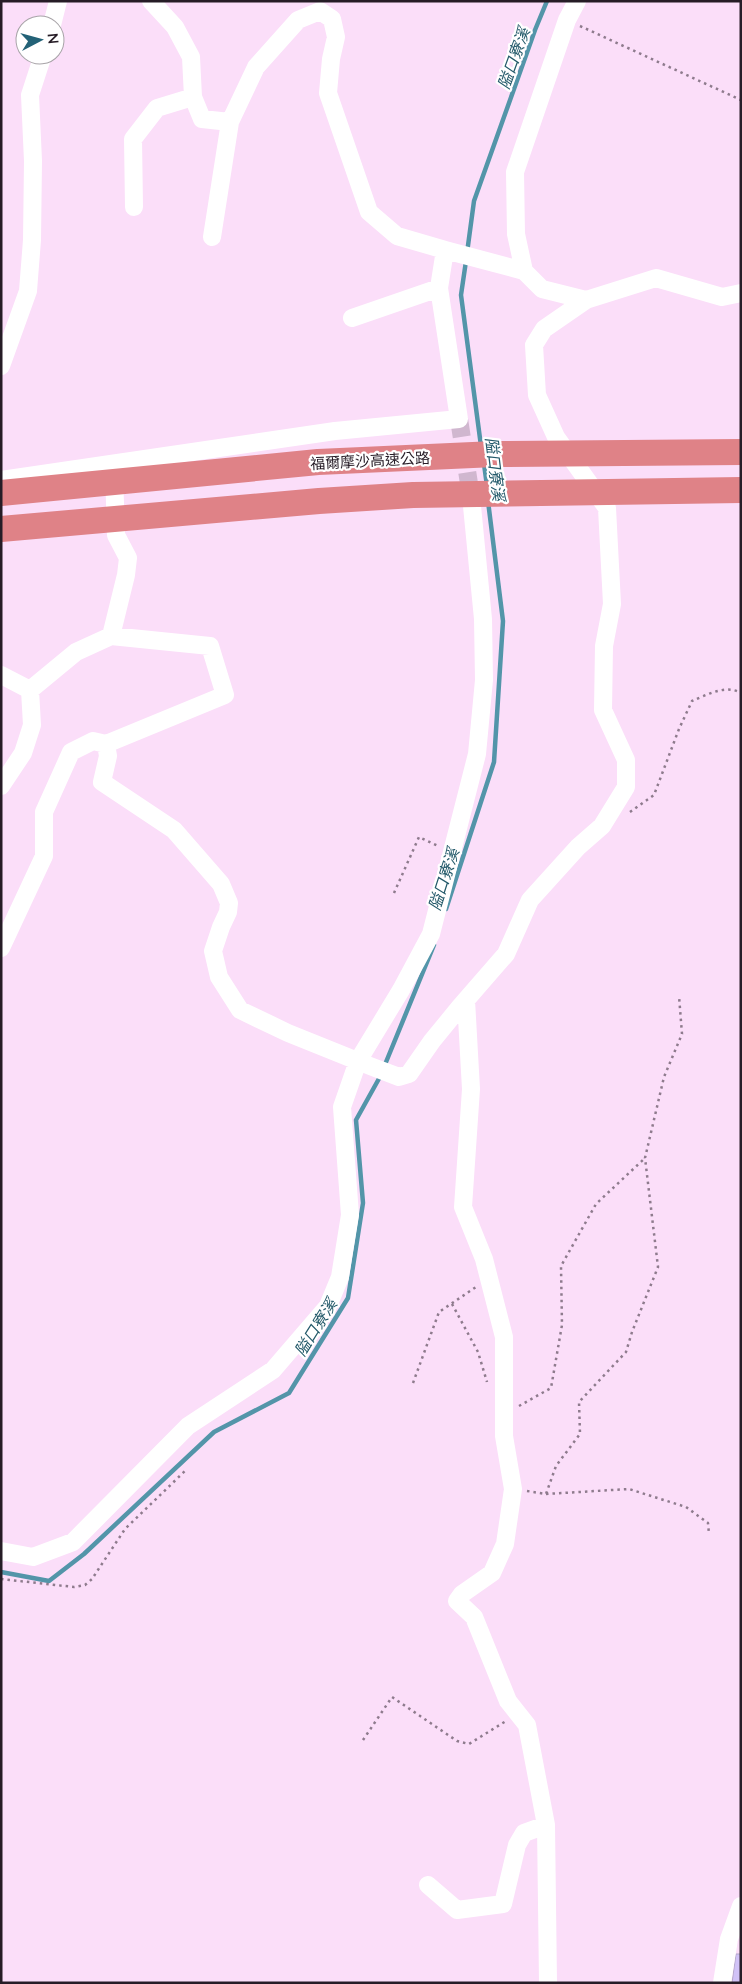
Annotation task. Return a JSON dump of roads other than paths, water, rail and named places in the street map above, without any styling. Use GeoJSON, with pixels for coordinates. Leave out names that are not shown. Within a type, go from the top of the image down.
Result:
{"type":"FeatureCollection","features":[{"type":"Feature","properties":{"kind":"highway","name":"福爾摩沙高速公路"},"geometry":{"type":"LineString","coordinates":[[1,493],[318,462],[495,454],[722,450],[741,452]]}},
{"type":"Feature","properties":{"kind":"highway"},"geometry":{"type":"LineString","coordinates":[[1,529],[319,501],[413,495],[741,490]]}},
{"type":"Feature","properties":{"kind":"lane"},"geometry":{"type":"LineString","coordinates":[[54,15],[58,1]]}},
{"type":"Feature","properties":{"kind":"lane"},"geometry":{"type":"LineString","coordinates":[[151,1],[175,27],[192,57],[193,97],[202,119],[230,122]]}},
{"type":"Feature","properties":{"kind":"lane"},"geometry":{"type":"LineString","coordinates":[[524,271],[516,234],[515,172],[567,20],[577,1]]}},
{"type":"Feature","properties":{"kind":"lane"},"geometry":{"type":"LineString","coordinates":[[212,237],[230,122],[256,67],[298,20],[320,11],[332,19],[336,37],[331,59],[328,93],[368,212],[398,236],[426,246],[524,271],[542,289],[586,300]]}},
{"type":"Feature","properties":{"kind":"lane"},"geometry":{"type":"LineString","coordinates":[[1,366],[28,291],[32,230],[33,161],[30,95],[40,65]]}},
{"type":"Feature","properties":{"kind":"lane"},"geometry":{"type":"LineString","coordinates":[[134,207],[133,139],[157,108],[193,97]]}},
{"type":"Feature","properties":{"kind":"lane"},"geometry":{"type":"LineString","coordinates":[[1,480],[335,431],[459,419],[439,288],[445,250]]}},
{"type":"Feature","properties":{"kind":"lane"},"geometry":{"type":"LineString","coordinates":[[106,744],[108,756],[102,782],[174,830],[221,884],[229,903],[228,912],[220,927],[213,951],[219,977],[240,1010],[288,1033],[392,1074],[399,1076],[409,1074],[432,1041],[506,954],[530,900],[578,847],[602,826],[626,787],[626,760],[603,710],[604,646],[612,604],[607,508],[556,437],[537,396],[534,345],[544,329],[586,300],[656,278],[722,297],[741,293]]}},
{"type":"Feature","properties":{"kind":"lane"},"geometry":{"type":"LineString","coordinates":[[352,318],[439,288]]}},
{"type":"Feature","properties":{"kind":"lane"},"geometry":{"type":"LineString","coordinates":[[111,636],[128,558],[116,536],[114,463]]}},
{"type":"Feature","properties":{"kind":"lane"},"geometry":{"type":"LineString","coordinates":[[1,1551],[32,1557],[73,1542],[188,1426],[273,1370],[328,1306],[340,1277],[350,1215],[342,1107],[431,934],[478,754],[484,680],[483,619],[472,506]]}},
{"type":"Feature","properties":{"kind":"lane"},"geometry":{"type":"LineString","coordinates":[[1,948],[44,856],[44,812],[71,752],[93,741],[106,744],[225,695],[210,646],[111,636],[76,652],[30,690]]}},
{"type":"Feature","properties":{"kind":"lane"},"geometry":{"type":"LineString","coordinates":[[1,675],[30,690]]}},
{"type":"Feature","properties":{"kind":"lane"},"geometry":{"type":"LineString","coordinates":[[1,786],[23,753],[32,725],[30,690]]}},
{"type":"Feature","properties":{"kind":"lane"},"geometry":{"type":"LineString","coordinates":[[466,1000],[470,1089],[463,1208],[484,1259],[504,1337],[504,1436],[513,1489],[505,1544],[492,1573],[462,1594],[458,1601],[474,1617],[508,1701],[527,1725],[546,1826],[548,1983]]}},
{"type":"Feature","properties":{"kind":"lane"},"geometry":{"type":"LineString","coordinates":[[428,1885],[457,1910],[504,1904],[520,1839],[524,1833],[546,1826]]}},
{"type":"Feature","properties":{"kind":"lane"},"geometry":{"type":"LineString","coordinates":[[722,1983],[729,1939],[741,1906]]}},
{"type":"Feature","properties":{"kind":"waterway","name":"隘口寮溪"},"geometry":{"type":"LineString","coordinates":[[467,253],[474,201],[547,1]]}},
{"type":"Feature","properties":{"kind":"waterway","name":"隘口寮溪"},"geometry":{"type":"LineString","coordinates":[[466,261],[461,295],[481,446]]}},
{"type":"Feature","properties":{"kind":"waterway","name":"隘口寮溪"},"geometry":{"type":"LineString","coordinates":[[484,464],[487,486]]}},
{"type":"Feature","properties":{"kind":"waterway","name":"隘口寮溪"},"geometry":{"type":"LineString","coordinates":[[446,909],[494,762],[503,621],[488,501]]}},
{"type":"Feature","properties":{"kind":"waterway","name":"隘口寮溪"},"geometry":{"type":"LineString","coordinates":[[384,1067],[434,945]]}},
{"type":"Feature","properties":{"kind":"waterway","name":"隘口寮溪"},"geometry":{"type":"LineString","coordinates":[[1,1572],[49,1581],[84,1554],[214,1432],[289,1393],[348,1298],[363,1203],[356,1120],[381,1075]]}},
{"type":"Feature","properties":{"kind":"tunnel"},"geometry":{"type":"LineString","coordinates":[[459,419],[472,503]]}}]}
